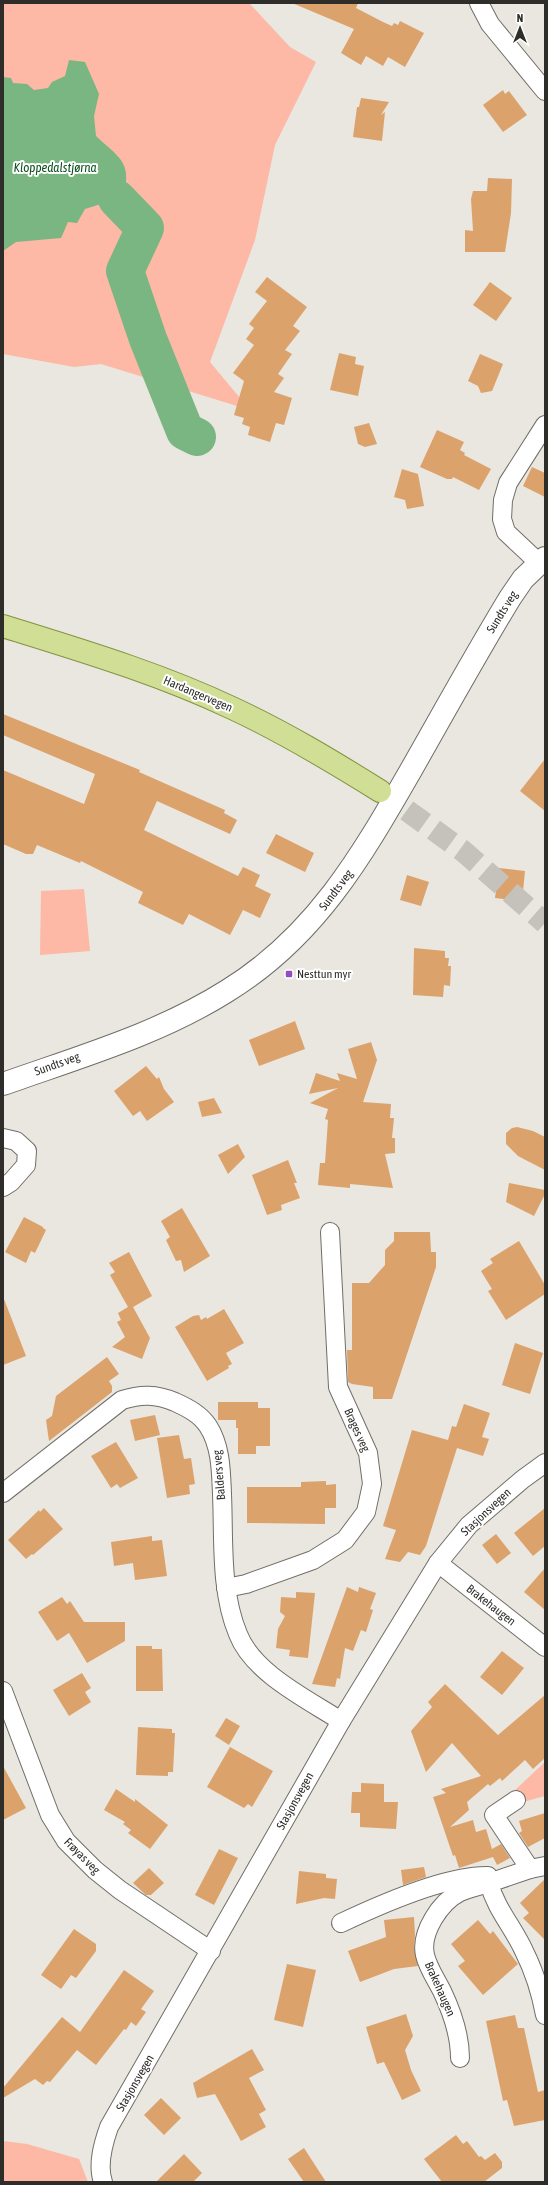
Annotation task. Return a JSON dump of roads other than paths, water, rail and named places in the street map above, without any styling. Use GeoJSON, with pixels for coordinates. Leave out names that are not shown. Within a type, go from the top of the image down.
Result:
{"type":"FeatureCollection","features":[{"type":"Feature","properties":{"kind":"main road","name":"Hardangervegen"},"geometry":{"type":"LineString","coordinates":[[3,626],[153,675],[232,708],[313,749],[380,791]]}},
{"type":"Feature","properties":{"kind":"street"},"geometry":{"type":"LineString","coordinates":[[479,3],[490,24],[545,91]]}},
{"type":"Feature","properties":{"kind":"street"},"geometry":{"type":"LineString","coordinates":[[542,561],[506,532],[502,519],[503,500],[508,483],[545,425]]}},
{"type":"Feature","properties":{"kind":"street","name":"Sundts veg"},"geometry":{"type":"LineString","coordinates":[[3,1084],[137,1036],[190,1013],[228,991],[264,966],[294,939],[318,914],[364,851],[506,604],[523,579],[542,561]]}},
{"type":"Feature","properties":{"kind":"street"},"geometry":{"type":"LineString","coordinates":[[3,1138],[16,1141],[27,1151],[26,1165],[11,1182],[3,1187]]}},
{"type":"Feature","properties":{"kind":"street","name":"Brages veg"},"geometry":{"type":"LineString","coordinates":[[226,1588],[246,1584],[313,1560],[345,1540],[366,1512],[372,1484],[368,1453],[338,1387],[330,1232]]}},
{"type":"Feature","properties":{"kind":"street","name":"Balders veg"},"geometry":{"type":"LineString","coordinates":[[3,1493],[122,1400],[137,1395],[160,1396],[193,1410],[208,1426],[216,1442],[220,1463],[226,1588],[230,1612],[238,1636],[252,1656],[272,1676],[341,1721]]}},
{"type":"Feature","properties":{"kind":"street","name":"Stasjonsvegen"},"geometry":{"type":"LineString","coordinates":[[102,2179],[103,2145],[109,2127],[211,1951],[341,1721],[438,1563],[469,1525],[523,1479],[545,1463]]}},
{"type":"Feature","properties":{"kind":"street","name":"Brakehaugen"},"geometry":{"type":"LineString","coordinates":[[438,1563],[545,1647]]}},
{"type":"Feature","properties":{"kind":"street","name":"Frøyas veg"},"geometry":{"type":"LineString","coordinates":[[3,1691],[50,1815],[66,1841],[95,1870],[120,1890],[211,1951]]}},
{"type":"Feature","properties":{"kind":"street","name":"Brakehaugen"},"geometry":{"type":"LineString","coordinates":[[460,2058],[460,2040],[453,2018],[442,1992],[427,1964],[424,1945],[431,1924],[439,1910],[448,1900],[460,1892],[538,1867],[494,1816],[516,1800]]}},
{"type":"Feature","properties":{"kind":"street","name":"Brakehaugen"},"geometry":{"type":"LineString","coordinates":[[341,1923],[368,1910],[454,1879],[472,1876],[509,1877]]}},
{"type":"Feature","properties":{"kind":"street"},"geometry":{"type":"LineString","coordinates":[[489,1883],[493,1900],[524,1951],[541,1996],[545,2015]]}},
{"type":"Feature","properties":{"kind":"water","name":"Kloppedalstjørna"},"geometry":{"type":"Polygon","coordinates":[[[69,60],[85,62],[99,94],[94,116],[96,136],[121,160],[126,174],[124,194],[117,199],[85,209],[77,223],[68,222],[61,238],[16,242],[3,251],[3,77],[11,78],[13,83],[27,84],[34,90],[48,88],[52,82],[65,76],[69,60]]]}},
{"type":"Feature","properties":{"kind":"waterway"},"geometry":{"type":"LineString","coordinates":[[117,199],[145,228],[125,271],[148,339],[185,431],[197,437]]}},
{"type":"Feature","properties":{"kind":"tunnel"},"geometry":{"type":"LineString","coordinates":[[380,791],[463,851],[545,923]]}},
{"type":"Feature","properties":{"kind":"place","name":"Nesttun myr"},"geometry":{"type":"Point","coordinates":[289,974]}}]}
